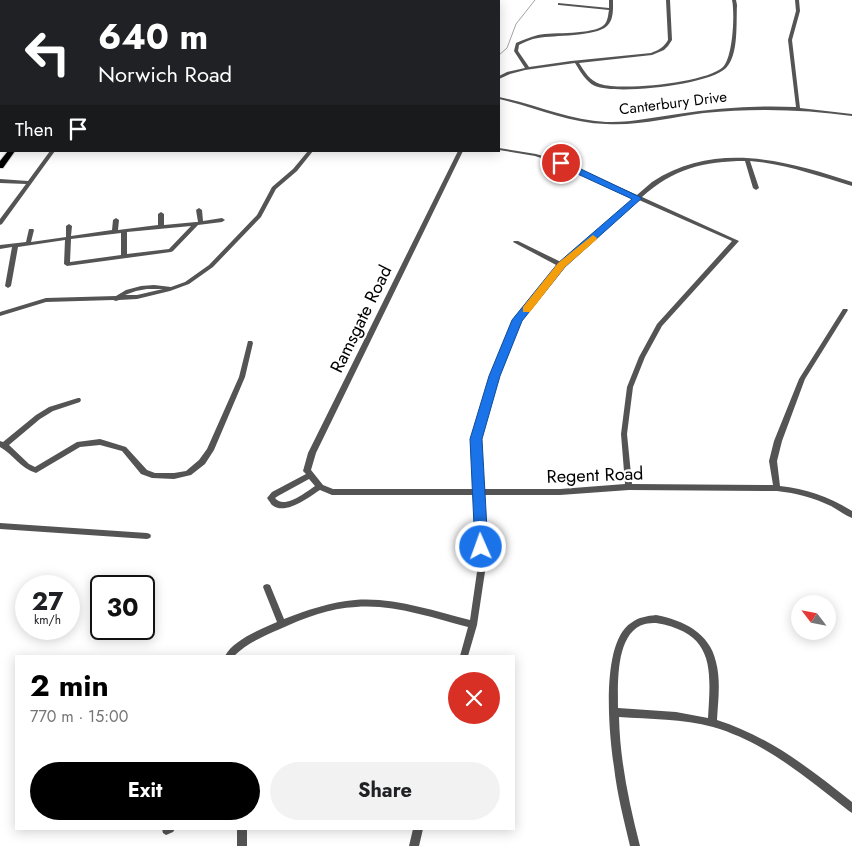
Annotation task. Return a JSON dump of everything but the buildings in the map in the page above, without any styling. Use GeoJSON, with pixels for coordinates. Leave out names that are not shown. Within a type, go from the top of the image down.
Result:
{"type":"FeatureCollection","features":[{"type":"Feature","properties":{"kind":"highway"},"geometry":{"type":"LineString","coordinates":[[0,166],[11,152]]}},
{"type":"Feature","properties":{"kind":"street"},"geometry":{"type":"LineString","coordinates":[[7,0],[13,0]]}},
{"type":"Feature","properties":{"kind":"street"},"geometry":{"type":"LineString","coordinates":[[527,68],[516,52],[516,44],[525,38],[605,27],[611,9],[611,0]]}},
{"type":"Feature","properties":{"kind":"street"},"geometry":{"type":"LineString","coordinates":[[500,77],[503,74],[527,68],[652,54],[663,50],[668,46],[670,40],[668,0]]}},
{"type":"Feature","properties":{"kind":"street"},"geometry":{"type":"LineString","coordinates":[[577,63],[587,78],[596,85],[616,89],[687,82],[714,74],[725,68],[731,58],[734,0]]}},
{"type":"Feature","properties":{"kind":"street"},"geometry":{"type":"LineString","coordinates":[[797,0],[798,11],[790,40],[798,108]]}},
{"type":"Feature","properties":{"kind":"street"},"geometry":{"type":"LineString","coordinates":[[559,4],[611,9]]}},
{"type":"Feature","properties":{"kind":"street","name":"Canterbury Drive"},"geometry":{"type":"LineString","coordinates":[[500,98],[543,108],[572,118],[606,123],[743,108],[798,108],[852,115]]}},
{"type":"Feature","properties":{"kind":"street"},"geometry":{"type":"LineString","coordinates":[[500,149],[536,155],[561,163],[736,241],[659,325],[642,357],[630,387],[624,434],[629,487]]}},
{"type":"Feature","properties":{"kind":"street"},"geometry":{"type":"LineString","coordinates":[[0,223],[52,152]]}},
{"type":"Feature","properties":{"kind":"street"},"geometry":{"type":"LineString","coordinates":[[0,314],[46,300],[137,297],[173,288],[201,275],[259,216],[274,188],[295,170],[310,152]]}},
{"type":"Feature","properties":{"kind":"street","name":"Ramsgate Road"},"geometry":{"type":"LineString","coordinates":[[311,475],[307,471],[312,453],[396,279],[460,152]]}},
{"type":"Feature","properties":{"kind":"street"},"geometry":{"type":"LineString","coordinates":[[747,159],[756,188]]}},
{"type":"Feature","properties":{"kind":"street"},"geometry":{"type":"LineString","coordinates":[[464,655],[472,625],[482,565],[476,439],[494,376],[517,320],[562,265],[638,198],[670,174],[706,161],[747,159],[775,161],[808,168],[852,184]]}},
{"type":"Feature","properties":{"kind":"street"},"geometry":{"type":"LineString","coordinates":[[0,181],[29,183]]}},
{"type":"Feature","properties":{"kind":"street"},"geometry":{"type":"LineString","coordinates":[[69,226],[67,264],[171,250],[199,224],[199,210]]}},
{"type":"Feature","properties":{"kind":"street"},"geometry":{"type":"LineString","coordinates":[[160,225],[161,214]]}},
{"type":"Feature","properties":{"kind":"street"},"geometry":{"type":"LineString","coordinates":[[115,232],[116,220]]}},
{"type":"Feature","properties":{"kind":"street"},"geometry":{"type":"LineString","coordinates":[[0,247],[160,225],[199,224],[222,220]]}},
{"type":"Feature","properties":{"kind":"street"},"geometry":{"type":"LineString","coordinates":[[28,244],[31,230]]}},
{"type":"Feature","properties":{"kind":"street"},"geometry":{"type":"LineString","coordinates":[[124,230],[124,257]]}},
{"type":"Feature","properties":{"kind":"street"},"geometry":{"type":"LineString","coordinates":[[516,242],[562,265]]}},
{"type":"Feature","properties":{"kind":"street"},"geometry":{"type":"LineString","coordinates":[[8,286],[15,245]]}},
{"type":"Feature","properties":{"kind":"street"},"geometry":{"type":"LineString","coordinates":[[115,299],[125,291],[136,287],[173,288]]}},
{"type":"Feature","properties":{"kind":"street"},"geometry":{"type":"LineString","coordinates":[[777,488],[773,461],[778,441],[802,380],[845,310]]}},
{"type":"Feature","properties":{"kind":"street"},"geometry":{"type":"LineString","coordinates":[[78,400],[38,417],[2,445],[11,450],[30,469],[36,470],[79,444],[100,442],[124,449],[144,472],[155,476],[174,476],[188,473],[202,462],[210,450],[244,372],[250,344]]}},
{"type":"Feature","properties":{"kind":"street"},"geometry":{"type":"LineString","coordinates":[[311,475],[320,487],[286,506],[279,507],[272,502],[270,498],[275,494],[311,475]]}},
{"type":"Feature","properties":{"kind":"street","name":"Regent Road"},"geometry":{"type":"LineString","coordinates":[[320,487],[332,492],[560,492],[629,487],[777,488],[799,490],[825,499],[852,516]]}},
{"type":"Feature","properties":{"kind":"street"},"geometry":{"type":"LineString","coordinates":[[0,526],[147,536]]}},
{"type":"Feature","properties":{"kind":"street"},"geometry":{"type":"LineString","coordinates":[[267,587],[282,624]]}},
{"type":"Feature","properties":{"kind":"street"},"geometry":{"type":"LineString","coordinates":[[230,655],[253,638],[282,624],[330,607],[358,603],[400,607],[472,625]]}},
{"type":"Feature","properties":{"kind":"street"},"geometry":{"type":"LineString","coordinates":[[635,846],[617,769],[613,712],[615,663],[624,635],[634,625],[646,621],[661,620],[673,622],[695,634],[710,654],[713,688],[712,723]]}},
{"type":"Feature","properties":{"kind":"street"},"geometry":{"type":"LineString","coordinates":[[613,712],[656,715],[712,723],[748,736],[789,758],[852,808]]}},
{"type":"Feature","properties":{"kind":"street"},"geometry":{"type":"LineString","coordinates":[[242,830],[242,846]]}},
{"type":"Feature","properties":{"kind":"street"},"geometry":{"type":"LineString","coordinates":[[414,846],[418,830]]}},
{"type":"Feature","properties":{"kind":"waterway"},"geometry":{"type":"LineString","coordinates":[[500,54],[507,48],[516,24],[535,0]]}},
{"type":"Feature","properties":{"kind":"slow traffic"},"geometry":{"type":"LineString","coordinates":[[526,309],[562,265],[593,238]]}},
{"type":"Feature","properties":{"kind":"route"},"geometry":{"type":"LineString","coordinates":[[481,547],[476,439],[494,376],[517,320],[562,265],[638,198],[561,163]]}}]}
